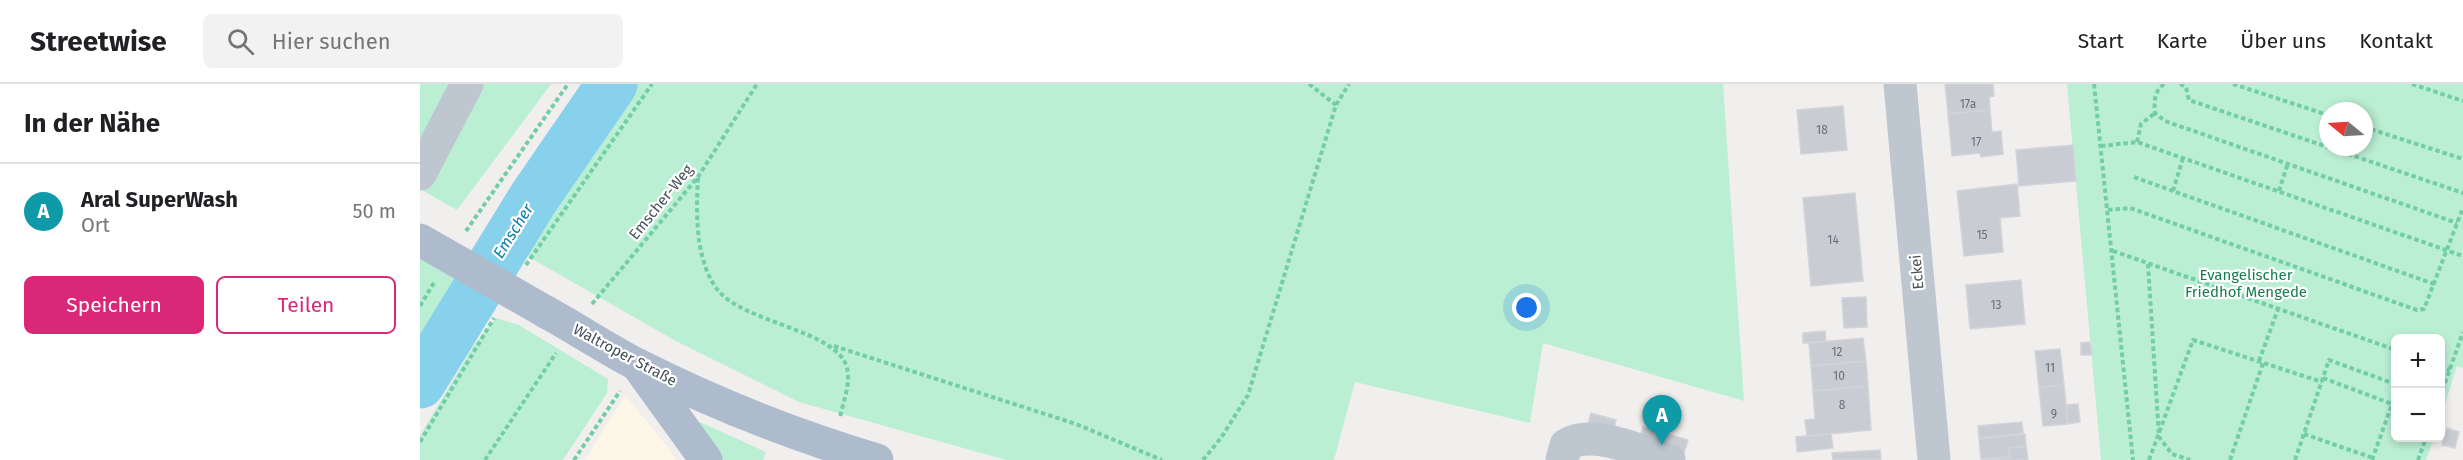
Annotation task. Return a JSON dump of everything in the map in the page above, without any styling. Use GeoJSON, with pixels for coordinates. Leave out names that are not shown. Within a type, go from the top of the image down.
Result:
{"type":"FeatureCollection","features":[{"type":"Feature","properties":{"kind":"main road","name":"Waltroper Straße"},"geometry":{"type":"LineString","coordinates":[[420,240],[637,364],[783,431],[874,460]]}},
{"type":"Feature","properties":{"kind":"main road"},"geometry":{"type":"LineString","coordinates":[[637,364],[706,460]]}},
{"type":"Feature","properties":{"kind":"street"},"geometry":{"type":"LineString","coordinates":[[420,174],[467,84]]}},
{"type":"Feature","properties":{"kind":"street","name":"Eckei"},"geometry":{"type":"LineString","coordinates":[[1900,84],[1934,460]]}},
{"type":"Feature","properties":{"kind":"street"},"geometry":{"type":"LineString","coordinates":[[1562,460],[1566,445],[1576,438],[1605,441],[1669,460]]}},
{"type":"Feature","properties":{"kind":"path"},"geometry":{"type":"LineString","coordinates":[[481,206],[567,84]]}},
{"type":"Feature","properties":{"kind":"path"},"geometry":{"type":"LineString","coordinates":[[523,271],[541,240],[652,84]]}},
{"type":"Feature","properties":{"kind":"path","name":"Emscher-Weg"},"geometry":{"type":"LineString","coordinates":[[485,460],[560,320],[698,177],[757,84]]}},
{"type":"Feature","properties":{"kind":"path"},"geometry":{"type":"LineString","coordinates":[[1310,84],[1336,105]]}},
{"type":"Feature","properties":{"kind":"path"},"geometry":{"type":"LineString","coordinates":[[1203,460],[1248,395],[1336,105],[1349,84]]}},
{"type":"Feature","properties":{"kind":"path"},"geometry":{"type":"LineString","coordinates":[[2094,84],[2133,460]]}},
{"type":"Feature","properties":{"kind":"path"},"geometry":{"type":"LineString","coordinates":[[2164,84],[2158,90],[2154,102],[2155,113],[2165,121],[2457,223]]}},
{"type":"Feature","properties":{"kind":"path"},"geometry":{"type":"LineString","coordinates":[[2180,84],[2186,87],[2189,100],[2463,193]]}},
{"type":"Feature","properties":{"kind":"path"},"geometry":{"type":"LineString","coordinates":[[2233,84],[2319,112]]}},
{"type":"Feature","properties":{"kind":"path"},"geometry":{"type":"LineString","coordinates":[[2412,84],[2463,101]]}},
{"type":"Feature","properties":{"kind":"path"},"geometry":{"type":"LineString","coordinates":[[2137,142],[2141,123],[2155,113]]}},
{"type":"Feature","properties":{"kind":"path"},"geometry":{"type":"LineString","coordinates":[[2373,130],[2463,159]]}},
{"type":"Feature","properties":{"kind":"path"},"geometry":{"type":"LineString","coordinates":[[2101,146],[2137,142],[2463,256]]}},
{"type":"Feature","properties":{"kind":"path"},"geometry":{"type":"LineString","coordinates":[[2173,191],[2183,158]]}},
{"type":"Feature","properties":{"kind":"path"},"geometry":{"type":"LineString","coordinates":[[2279,191],[2288,163]]}},
{"type":"Feature","properties":{"kind":"path"},"geometry":{"type":"LineString","coordinates":[[698,177],[695,223],[710,278],[717,291],[738,305],[834,346],[1076,424],[1162,460]]}},
{"type":"Feature","properties":{"kind":"path"},"geometry":{"type":"LineString","coordinates":[[2134,177],[2434,284]]}},
{"type":"Feature","properties":{"kind":"path"},"geometry":{"type":"LineString","coordinates":[[2108,210],[2130,208],[2417,310],[2424,309],[2463,208]]}},
{"type":"Feature","properties":{"kind":"path"},"geometry":{"type":"LineString","coordinates":[[2113,251],[2391,348]]}},
{"type":"Feature","properties":{"kind":"path"},"geometry":{"type":"LineString","coordinates":[[2148,264],[2159,437],[2172,454],[2190,460]]}},
{"type":"Feature","properties":{"kind":"path"},"geometry":{"type":"LineString","coordinates":[[2230,460],[2278,309]]}},
{"type":"Feature","properties":{"kind":"path"},"geometry":{"type":"LineString","coordinates":[[420,442],[499,311]]}},
{"type":"Feature","properties":{"kind":"path"},"geometry":{"type":"LineString","coordinates":[[2443,388],[2463,332]]}},
{"type":"Feature","properties":{"kind":"path"},"geometry":{"type":"LineString","coordinates":[[2149,460],[2193,340],[2391,404]]}},
{"type":"Feature","properties":{"kind":"path"},"geometry":{"type":"LineString","coordinates":[[834,346],[847,367],[847,386],[840,420]]}},
{"type":"Feature","properties":{"kind":"path"},"geometry":{"type":"LineString","coordinates":[[2295,460],[2330,360],[2391,383]]}},
{"type":"Feature","properties":{"kind":"path"},"geometry":{"type":"LineString","coordinates":[[574,460],[637,364]]}},
{"type":"Feature","properties":{"kind":"path"},"geometry":{"type":"LineString","coordinates":[[2445,368],[2450,370]]}},
{"type":"Feature","properties":{"kind":"path"},"geometry":{"type":"LineString","coordinates":[[2304,434],[2373,459],[2391,407]]}},
{"type":"Feature","properties":{"kind":"path"},"geometry":{"type":"LineString","coordinates":[[2418,460],[2425,442]]}},
{"type":"Feature","properties":{"kind":"shaded area"},"geometry":{"type":"Polygon","coordinates":[[[625,395],[666,445],[677,460],[585,460],[625,395]]]}},
{"type":"Feature","properties":{"kind":"green space"},"geometry":{"type":"Polygon","coordinates":[[[420,84],[551,84],[457,210],[420,189],[420,84]]]}},
{"type":"Feature","properties":{"kind":"green space"},"geometry":{"type":"Polygon","coordinates":[[[635,84],[1723,84],[1744,401],[1543,343],[1530,423],[1355,382],[1334,460],[1006,460],[799,402],[674,340],[513,248],[635,84]]]}},
{"type":"Feature","properties":{"kind":"green space","name":"Evangelischer Friedhof Mengede"},"geometry":{"type":"Polygon","coordinates":[[[2067,84],[2463,84],[2463,368],[2457,366],[2445,404],[2445,334],[2391,334],[2391,442],[2433,442],[2426,460],[2101,460],[2067,84]]]}},
{"type":"Feature","properties":{"kind":"green space"},"geometry":{"type":"Polygon","coordinates":[[[420,240],[486,276],[420,383],[420,240]]]}},
{"type":"Feature","properties":{"kind":"green space"},"geometry":{"type":"Polygon","coordinates":[[[496,318],[519,325],[608,379],[607,393],[563,460],[420,460],[420,436],[474,345],[496,318]]]}},
{"type":"Feature","properties":{"kind":"green space"},"geometry":{"type":"Polygon","coordinates":[[[700,422],[766,452],[763,460],[718,460],[697,423],[700,422]]]}},
{"type":"Feature","properties":{"kind":"building"},"geometry":{"type":"Polygon","coordinates":[[[1945,84],[1993,84],[1994,96],[1989,97],[1990,110],[1948,114],[1945,84]]]}},
{"type":"Feature","properties":{"kind":"building"},"geometry":{"type":"Polygon","coordinates":[[[1843,106],[1847,150],[1801,154],[1797,110],[1843,106]]]}},
{"type":"Feature","properties":{"kind":"building"},"geometry":{"type":"Polygon","coordinates":[[[1990,110],[1992,132],[2001,131],[2003,154],[1981,157],[1980,153],[1952,156],[1948,114],[1990,110]]]}},
{"type":"Feature","properties":{"kind":"building"},"geometry":{"type":"Polygon","coordinates":[[[2073,145],[2076,181],[2019,186],[2016,150],[2073,145]]]}},
{"type":"Feature","properties":{"kind":"building"},"geometry":{"type":"Polygon","coordinates":[[[2017,184],[2020,216],[2000,218],[2003,252],[1964,256],[1957,191],[2017,184]]]}},
{"type":"Feature","properties":{"kind":"building"},"geometry":{"type":"Polygon","coordinates":[[[1855,193],[1863,281],[1811,286],[1803,198],[1855,193]]]}},
{"type":"Feature","properties":{"kind":"building"},"geometry":{"type":"Polygon","coordinates":[[[2021,280],[2025,324],[1970,329],[1966,285],[2021,280]]]}},
{"type":"Feature","properties":{"kind":"building"},"geometry":{"type":"Polygon","coordinates":[[[1866,297],[1867,327],[1844,328],[1842,298],[1866,297]]]}},
{"type":"Feature","properties":{"kind":"building"},"geometry":{"type":"Polygon","coordinates":[[[1825,331],[1826,341],[1803,343],[1803,333],[1825,331]]]}},
{"type":"Feature","properties":{"kind":"building"},"geometry":{"type":"Polygon","coordinates":[[[1863,338],[1866,361],[1811,366],[1809,343],[1863,338]]]}},
{"type":"Feature","properties":{"kind":"building"},"geometry":{"type":"Polygon","coordinates":[[[2090,342],[2092,355],[2081,355],[2081,343],[2090,342]]]}},
{"type":"Feature","properties":{"kind":"building"},"geometry":{"type":"Polygon","coordinates":[[[2060,349],[2064,385],[2039,388],[2035,351],[2060,349]]]}},
{"type":"Feature","properties":{"kind":"building"},"geometry":{"type":"Polygon","coordinates":[[[1866,361],[1868,386],[1813,391],[1811,366],[1866,361]]]}},
{"type":"Feature","properties":{"kind":"building"},"geometry":{"type":"Polygon","coordinates":[[[2064,385],[2068,424],[2043,426],[2039,388],[2064,385]]]}},
{"type":"Feature","properties":{"kind":"building"},"geometry":{"type":"Polygon","coordinates":[[[1868,386],[1871,430],[1807,436],[1805,420],[1815,419],[1813,391],[1868,386]]]}},
{"type":"Feature","properties":{"kind":"building"},"geometry":{"type":"Polygon","coordinates":[[[2078,404],[2080,422],[2068,424],[2066,405],[2078,404]]]}},
{"type":"Feature","properties":{"kind":"building"},"geometry":{"type":"Polygon","coordinates":[[[1591,413],[1616,420],[1613,433],[1588,425],[1591,413]]]}},
{"type":"Feature","properties":{"kind":"building"},"geometry":{"type":"Polygon","coordinates":[[[2022,422],[2023,433],[1979,438],[1978,426],[2022,422]]]}},
{"type":"Feature","properties":{"kind":"building"},"geometry":{"type":"Polygon","coordinates":[[[1643,427],[1688,440],[1682,460],[1639,440],[1643,427]]]}},
{"type":"Feature","properties":{"kind":"building"},"geometry":{"type":"Polygon","coordinates":[[[2447,428],[2459,432],[2455,448],[2442,445],[2445,442],[2447,428]]]}},
{"type":"Feature","properties":{"kind":"building"},"geometry":{"type":"Polygon","coordinates":[[[1831,434],[1833,448],[1797,452],[1796,437],[1831,434]]]}},
{"type":"Feature","properties":{"kind":"building"},"geometry":{"type":"Polygon","coordinates":[[[2025,434],[2026,446],[2009,448],[2010,457],[1981,459],[1979,439],[2025,434]]]}},
{"type":"Feature","properties":{"kind":"building"},"geometry":{"type":"Polygon","coordinates":[[[2026,446],[2028,460],[1981,460],[2010,457],[2009,448],[2026,446]]]}},
{"type":"Feature","properties":{"kind":"building"},"geometry":{"type":"Polygon","coordinates":[[[1880,450],[1881,460],[1833,460],[1832,453],[1880,450]]]}},
{"type":"Feature","properties":{"kind":"waterway","name":"Emscher"},"geometry":{"type":"LineString","coordinates":[[420,383],[533,199],[612,84]]}},
{"type":"Feature","properties":{"kind":"place","name":"Aral SuperWash"},"geometry":{"type":"Point","coordinates":[1662,445]}}]}
